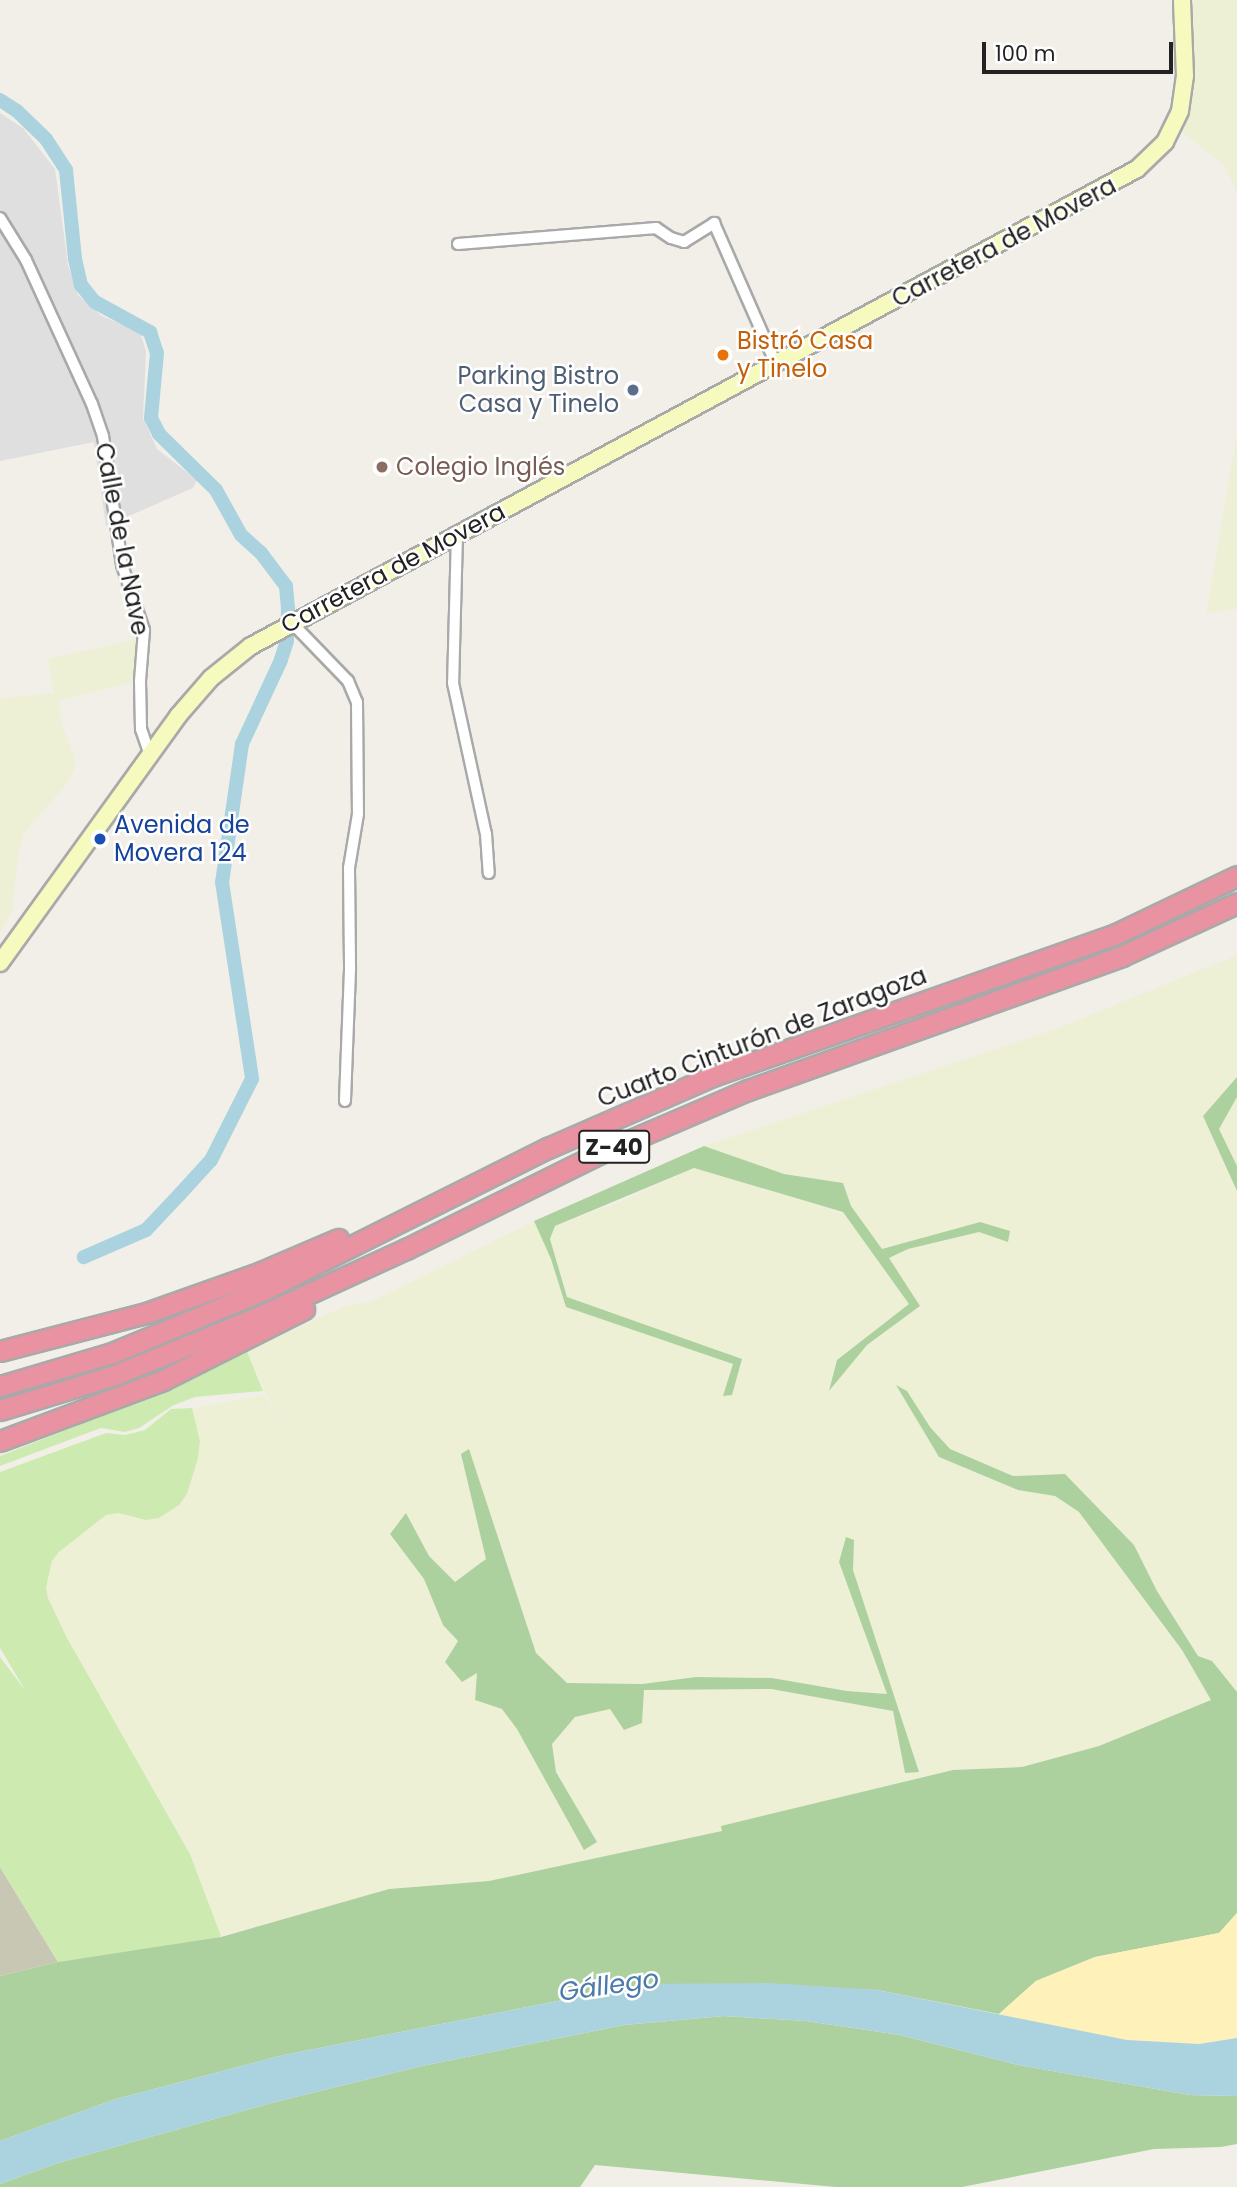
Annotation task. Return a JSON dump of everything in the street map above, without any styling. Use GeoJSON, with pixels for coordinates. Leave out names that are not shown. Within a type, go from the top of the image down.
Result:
{"type":"FeatureCollection","features":[{"type":"Feature","properties":{"kind":"highway","name":"Cuarto Cinturón de Zaragoza"},"geometry":{"type":"LineString","coordinates":[[0,1387],[112,1353],[264,1290],[593,1127],[713,1076],[1116,934],[1237,876]]}},
{"type":"Feature","properties":{"kind":"highway","name":"Z-40"},"geometry":{"type":"LineString","coordinates":[[0,1410],[112,1376],[258,1317],[406,1249],[596,1155],[748,1090],[1122,956],[1237,903]]}},
{"type":"Feature","properties":{"kind":"highway"},"geometry":{"type":"LineString","coordinates":[[0,1351],[176,1304],[325,1245],[437,1191],[461,1191]]}},
{"type":"Feature","properties":{"kind":"highway"},"geometry":{"type":"LineString","coordinates":[[0,1441],[163,1380],[337,1292],[406,1249]]}},
{"type":"Feature","properties":{"kind":"main road","name":"Carretera de Movera"},"geometry":{"type":"LineString","coordinates":[[0,962],[150,755],[211,678],[233,659],[276,631],[296,627],[308,614],[1121,179],[1152,157],[1174,127],[1184,93],[1182,0]]}},
{"type":"Feature","properties":{"kind":"street","name":"Calle de la Nave"},"geometry":{"type":"LineString","coordinates":[[0,218],[26,260],[92,404],[103,436],[122,565],[144,630],[141,729],[150,755]]}},
{"type":"Feature","properties":{"kind":"street"},"geometry":{"type":"LineString","coordinates":[[458,244],[656,228],[671,238],[684,242],[714,223],[776,364]]}},
{"type":"Feature","properties":{"kind":"street"},"geometry":{"type":"LineString","coordinates":[[457,534],[453,683],[486,834],[489,873]]}},
{"type":"Feature","properties":{"kind":"street"},"geometry":{"type":"LineString","coordinates":[[296,627],[348,681],[357,702],[358,814],[349,868],[350,970],[345,1101]]}},
{"type":"Feature","properties":{"kind":"shaded area"},"geometry":{"type":"Polygon","coordinates":[[[1182,0],[1237,0],[1237,193],[1224,165],[1174,126],[1182,0]]]}},
{"type":"Feature","properties":{"kind":"shaded area"},"geometry":{"type":"Polygon","coordinates":[[[0,113],[23,128],[55,169],[68,265],[78,295],[102,316],[140,332],[146,351],[143,418],[157,449],[197,480],[193,488],[106,526],[94,442],[0,461],[0,113]]]}},
{"type":"Feature","properties":{"kind":"shaded area"},"geometry":{"type":"Polygon","coordinates":[[[1237,434],[1237,609],[1206,613],[1208,604],[1237,434]]]}},
{"type":"Feature","properties":{"kind":"shaded area"},"geometry":{"type":"Polygon","coordinates":[[[137,639],[133,682],[59,701],[61,721],[74,756],[74,770],[66,785],[24,833],[18,856],[13,909],[0,933],[0,698],[54,693],[48,659],[137,639]]]}},
{"type":"Feature","properties":{"kind":"shaded area"},"geometry":{"type":"Polygon","coordinates":[[[1237,955],[1237,1077],[1204,1117],[1237,1191],[1237,1692],[1212,1661],[1198,1656],[1157,1591],[1134,1545],[1065,1474],[1013,1476],[950,1449],[930,1427],[907,1391],[898,1387],[939,1457],[1018,1490],[1055,1496],[1079,1512],[1182,1650],[1211,1700],[1099,1746],[1022,1767],[953,1770],[722,1826],[722,1831],[489,1881],[389,1889],[221,1936],[190,1853],[67,1638],[48,1598],[46,1588],[52,1561],[59,1552],[106,1514],[118,1513],[146,1520],[200,1441],[192,1408],[264,1395],[385,1586],[269,1401],[247,1351],[345,1306],[370,1302],[534,1221],[551,1259],[566,1307],[734,1364],[742,1359],[567,1297],[550,1239],[555,1226],[624,1200],[694,1168],[843,1212],[910,1304],[837,1360],[830,1390],[867,1345],[920,1307],[889,1259],[908,1249],[979,1232],[1008,1242],[980,1222],[882,1249],[851,1206],[843,1183],[784,1174],[704,1146],[1053,1030],[1237,955]],[[469,1449],[461,1454],[486,1559],[455,1582],[429,1556],[407,1514],[390,1535],[424,1579],[443,1625],[458,1641],[477,1673],[475,1700],[502,1709],[517,1729],[584,1850],[597,1842],[556,1772],[551,1744],[575,1717],[610,1709],[624,1730],[643,1690],[771,1689],[893,1711],[905,1772],[918,1771],[853,1570],[839,1562],[887,1694],[847,1691],[772,1678],[696,1677],[642,1684],[567,1683],[536,1653],[469,1449]]]}},
{"type":"Feature","properties":{"kind":"shaded area"},"geometry":{"type":"Polygon","coordinates":[[[1237,1097],[1237,1166],[1219,1129],[1237,1097]]]}},
{"type":"Feature","properties":{"kind":"shaded area"},"geometry":{"type":"Polygon","coordinates":[[[0,1867],[58,1962],[0,1976],[0,1867]]]}},
{"type":"Feature","properties":{"kind":"green space"},"geometry":{"type":"Polygon","coordinates":[[[1237,1077],[1237,1097],[1219,1129],[1237,1166],[1237,1191],[1203,1116],[1237,1077]]]}},
{"type":"Feature","properties":{"kind":"green space"},"geometry":{"type":"Polygon","coordinates":[[[704,1146],[784,1174],[843,1183],[851,1206],[882,1249],[980,1222],[1010,1231],[1008,1242],[979,1232],[908,1249],[889,1258],[920,1306],[867,1345],[829,1391],[837,1360],[909,1304],[843,1212],[694,1168],[555,1226],[550,1239],[567,1297],[742,1359],[732,1395],[723,1396],[733,1364],[566,1307],[551,1259],[534,1221],[704,1146]]]}},
{"type":"Feature","properties":{"kind":"green space"},"geometry":{"type":"Polygon","coordinates":[[[247,1351],[263,1391],[195,1397],[174,1405],[139,1428],[125,1432],[101,1428],[0,1466],[0,1456],[175,1387],[247,1351]]]}},
{"type":"Feature","properties":{"kind":"green space"},"geometry":{"type":"Polygon","coordinates":[[[896,1385],[907,1391],[930,1427],[950,1449],[1013,1476],[1065,1474],[1134,1545],[1157,1591],[1198,1656],[1212,1661],[1237,1692],[1237,1913],[1219,1933],[1095,1957],[1036,1981],[999,2014],[877,1990],[644,1984],[284,2055],[116,2099],[0,2141],[0,1976],[58,1962],[221,1937],[389,1889],[489,1881],[722,1831],[721,1826],[953,1770],[1022,1767],[1099,1746],[1211,1700],[1182,1650],[1079,1512],[1055,1496],[1018,1490],[939,1457],[896,1385]]]}},
{"type":"Feature","properties":{"kind":"green space"},"geometry":{"type":"Polygon","coordinates":[[[192,1408],[200,1441],[198,1458],[187,1494],[179,1505],[159,1518],[146,1520],[118,1513],[106,1515],[59,1552],[52,1561],[46,1588],[67,1638],[190,1854],[221,1936],[214,1940],[58,1962],[0,1867],[0,1657],[25,1690],[0,1648],[0,1472],[106,1433],[125,1435],[145,1430],[171,1409],[192,1408]]]}},
{"type":"Feature","properties":{"kind":"green space"},"geometry":{"type":"Polygon","coordinates":[[[469,1449],[536,1653],[567,1683],[642,1684],[696,1677],[772,1678],[847,1691],[887,1694],[839,1562],[846,1537],[854,1540],[853,1570],[919,1772],[905,1773],[893,1711],[771,1689],[644,1690],[642,1723],[624,1730],[610,1709],[575,1717],[552,1744],[556,1772],[597,1842],[584,1850],[517,1729],[502,1709],[475,1700],[477,1673],[462,1682],[445,1662],[458,1641],[443,1625],[424,1579],[390,1534],[406,1513],[429,1556],[455,1582],[486,1559],[461,1454],[469,1449]]]}},
{"type":"Feature","properties":{"kind":"green space"},"geometry":{"type":"Polygon","coordinates":[[[724,2016],[806,2021],[900,2035],[1018,2065],[1190,2095],[1237,2096],[1237,2144],[1154,2149],[962,2187],[836,2187],[595,2165],[580,2187],[0,2187],[0,2184],[58,2163],[275,2102],[422,2066],[624,2025],[724,2016]]]}},
{"type":"Feature","properties":{"kind":"sand"},"geometry":{"type":"Polygon","coordinates":[[[1237,1913],[1237,2038],[1199,2044],[1127,2040],[1061,2029],[999,2014],[1036,1981],[1095,1957],[1219,1933],[1237,1913]]]}},
{"type":"Feature","properties":{"kind":"water"},"geometry":{"type":"Polygon","coordinates":[[[770,1983],[877,1990],[1127,2040],[1199,2044],[1237,2038],[1237,2096],[1190,2095],[1018,2065],[900,2035],[806,2021],[724,2016],[624,2025],[422,2066],[275,2102],[58,2163],[0,2184],[0,2141],[116,2099],[284,2055],[644,1984],[770,1983]]]}},
{"type":"Feature","properties":{"kind":"waterway"},"geometry":{"type":"LineString","coordinates":[[0,100],[17,111],[46,139],[66,170],[75,259],[81,285],[95,302],[150,332],[157,353],[151,418],[159,434],[216,490],[241,535],[261,553],[286,586],[288,608],[287,641],[281,660],[242,744],[222,882],[252,1079],[211,1160],[180,1194],[146,1230],[84,1257]]}},
{"type":"Feature","properties":{"kind":"place","name":"Bistró Casa y Tinelo"},"geometry":{"type":"Point","coordinates":[723,355]}},
{"type":"Feature","properties":{"kind":"place","name":"Parking Bistro Casa y Tinelo"},"geometry":{"type":"Point","coordinates":[633,390]}},
{"type":"Feature","properties":{"kind":"place","name":"Colegio Inglés"},"geometry":{"type":"Point","coordinates":[382,467]}},
{"type":"Feature","properties":{"kind":"place","name":"Avenida de Movera 124"},"geometry":{"type":"Point","coordinates":[100,839]}},
{"type":"Feature","properties":{"kind":"water label","name":"Gállego"},"geometry":{"type":"Point","coordinates":[609,1986]}}]}
